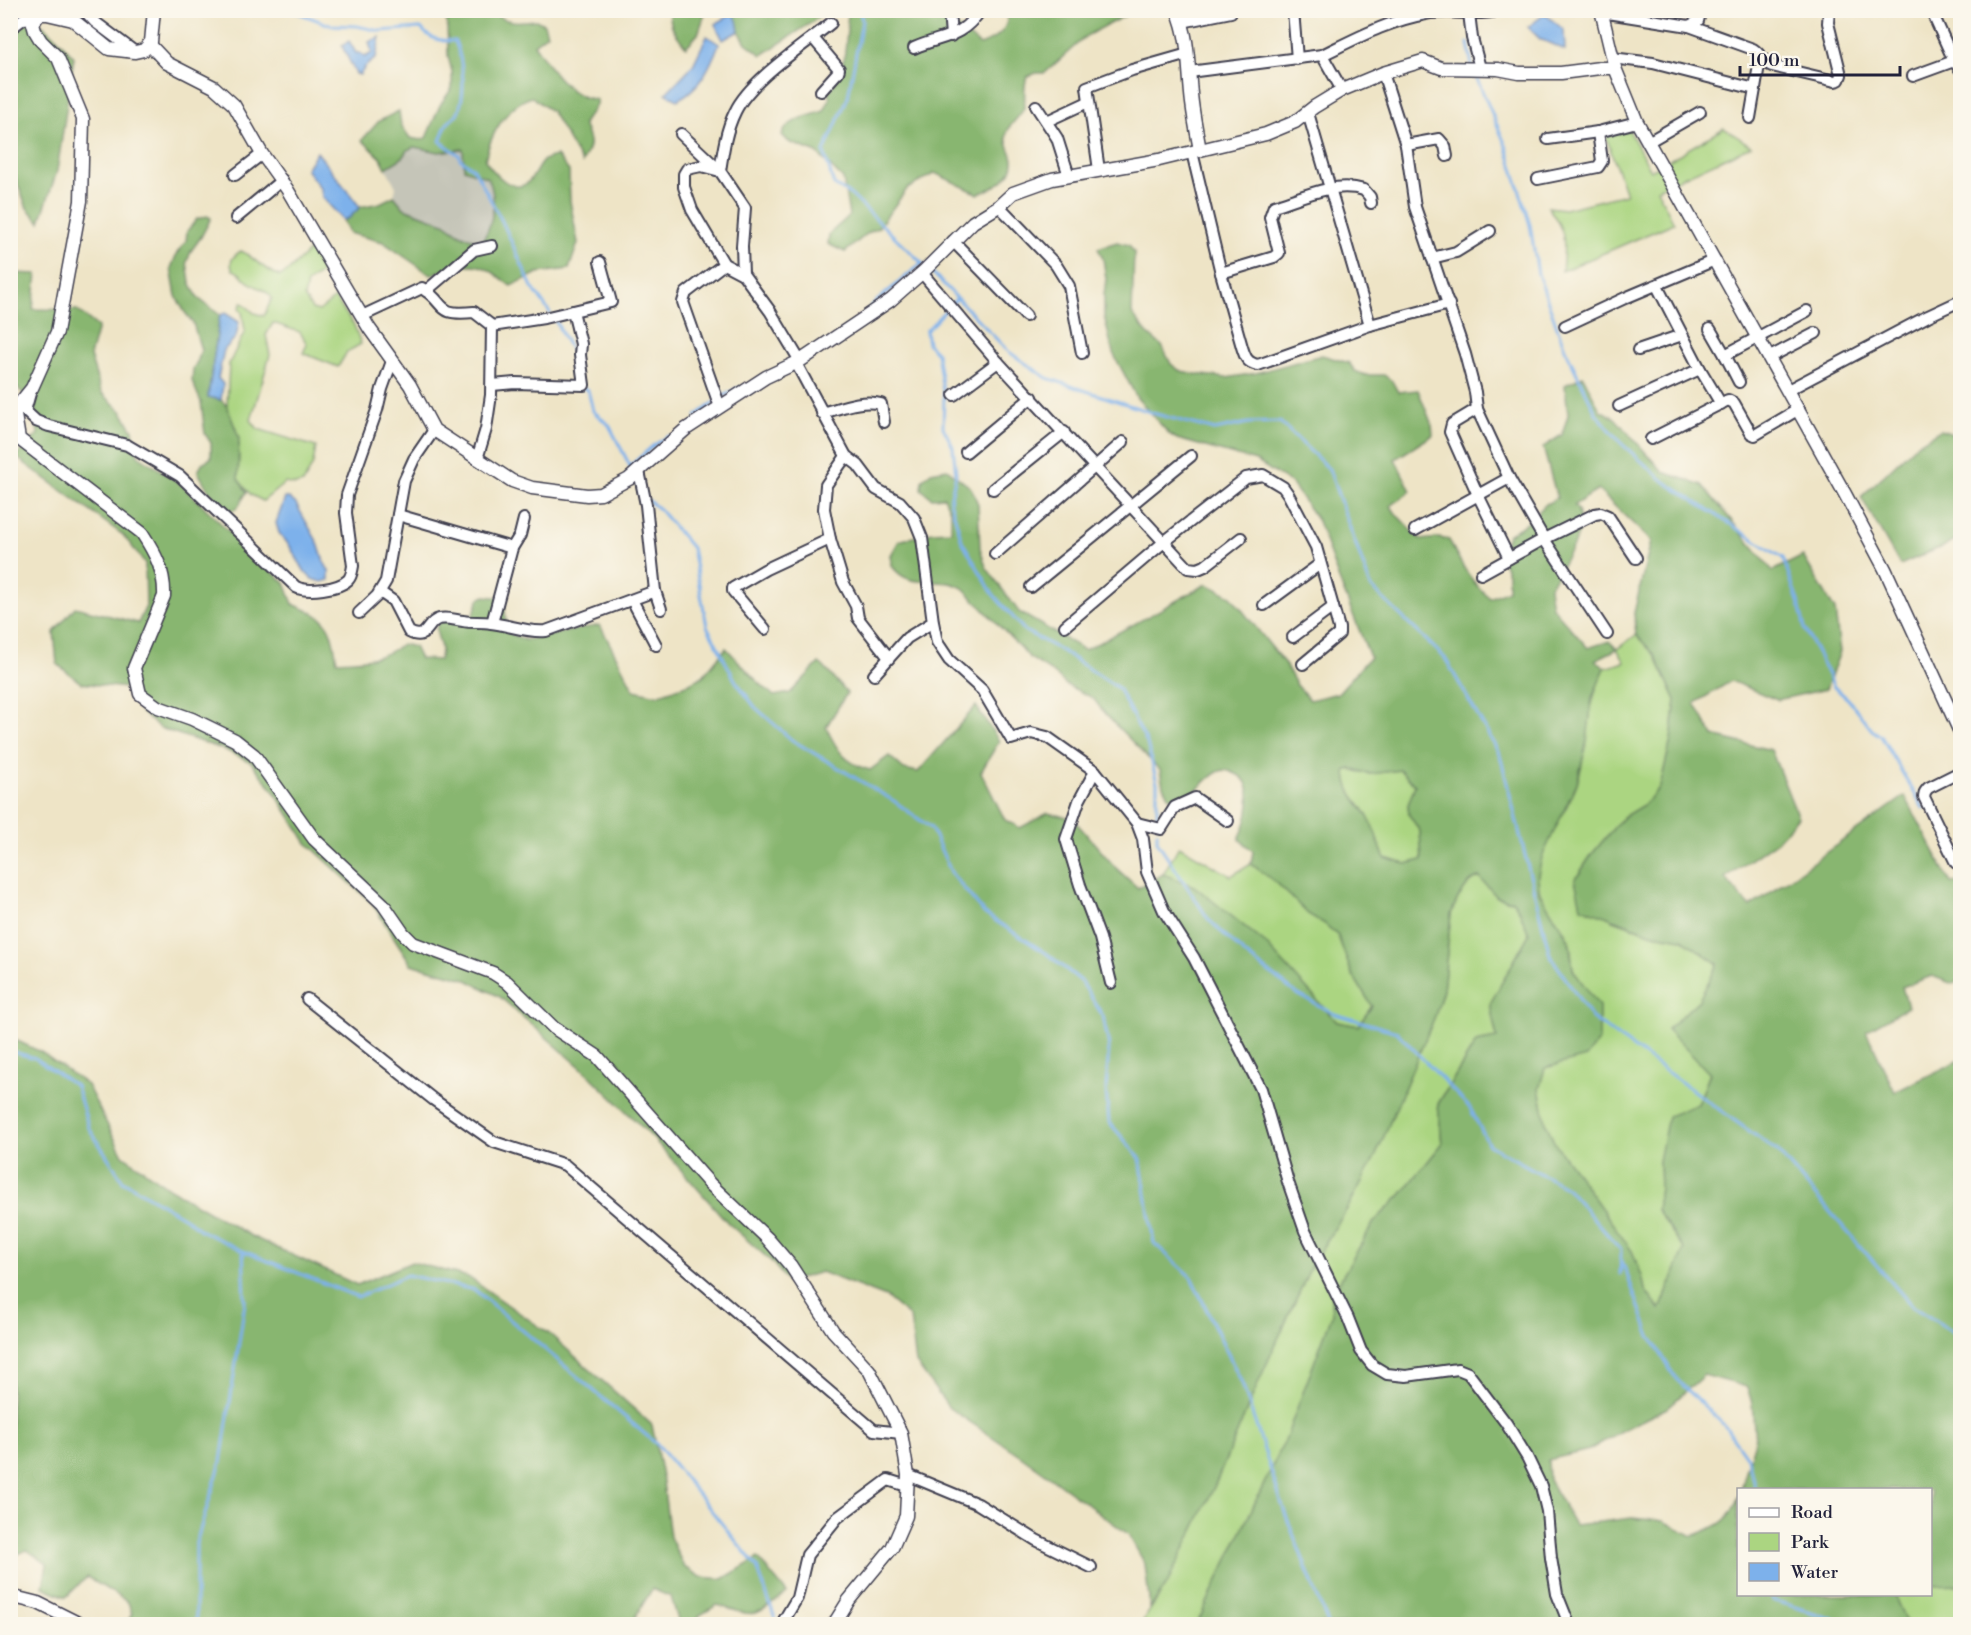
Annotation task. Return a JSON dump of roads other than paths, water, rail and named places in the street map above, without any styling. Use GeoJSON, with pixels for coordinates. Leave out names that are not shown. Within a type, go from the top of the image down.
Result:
{"type":"FeatureCollection","features":[{"type":"Feature","properties":{"kind":"street"},"geometry":{"type":"LineString","coordinates":[[59,10],[109,49],[135,52],[144,50],[153,37],[154,10]]}},
{"type":"Feature","properties":{"kind":"street"},"geometry":{"type":"LineString","coordinates":[[84,10],[95,22],[135,52]]}},
{"type":"Feature","properties":{"kind":"street"},"geometry":{"type":"LineString","coordinates":[[948,10],[951,36]]}},
{"type":"Feature","properties":{"kind":"street"},"geometry":{"type":"LineString","coordinates":[[914,48],[965,29],[981,10]]}},
{"type":"Feature","properties":{"kind":"street"},"geometry":{"type":"LineString","coordinates":[[1293,10],[1297,59]]}},
{"type":"Feature","properties":{"kind":"street"},"geometry":{"type":"LineString","coordinates":[[1189,72],[1322,54],[1411,14],[1501,10]]}},
{"type":"Feature","properties":{"kind":"street"},"geometry":{"type":"LineString","coordinates":[[1689,26],[1698,21],[1701,10]]}},
{"type":"Feature","properties":{"kind":"street"},"geometry":{"type":"LineString","coordinates":[[1829,10],[1828,23],[1841,75],[1838,81],[1772,66],[1760,58],[1753,49],[1689,26],[1601,11],[1614,63],[1637,122],[1770,357],[1885,569],[1960,732]]}},
{"type":"Feature","properties":{"kind":"street"},"geometry":{"type":"LineString","coordinates":[[1913,76],[1957,65],[1931,10]]}},
{"type":"Feature","properties":{"kind":"street"},"geometry":{"type":"LineString","coordinates":[[1231,12],[1180,16],[1188,54],[1196,151],[1221,273],[1246,359],[1258,365],[1370,325],[1449,304]]}},
{"type":"Feature","properties":{"kind":"street"},"geometry":{"type":"LineString","coordinates":[[1465,13],[1472,38],[1475,69]]}},
{"type":"Feature","properties":{"kind":"street"},"geometry":{"type":"LineString","coordinates":[[73,20],[39,14],[33,24],[35,32],[58,58],[83,119],[81,201],[59,321],[25,411],[36,421],[56,428],[127,445],[180,476],[296,587],[310,590],[340,584],[348,580],[352,574],[346,513],[347,495],[392,361]]}},
{"type":"Feature","properties":{"kind":"street"},"geometry":{"type":"LineString","coordinates":[[10,29],[23,19],[35,18]]}},
{"type":"Feature","properties":{"kind":"street"},"geometry":{"type":"LineString","coordinates":[[720,171],[728,130],[740,103],[763,77],[831,23]]}},
{"type":"Feature","properties":{"kind":"street"},"geometry":{"type":"LineString","coordinates":[[813,38],[838,69],[838,72],[821,91]]}},
{"type":"Feature","properties":{"kind":"street"},"geometry":{"type":"LineString","coordinates":[[149,44],[167,63],[224,94],[234,105],[262,154],[282,180],[362,316],[410,385],[434,430],[512,482],[547,490],[587,495],[601,494],[635,474],[718,402],[766,378],[891,300],[926,270],[973,222],[999,206],[1013,193],[1069,176],[1196,151],[1266,134],[1295,122],[1342,90],[1383,73],[1423,62],[1441,68],[1541,73],[1614,63],[1663,65],[1755,89]]}},
{"type":"Feature","properties":{"kind":"street"},"geometry":{"type":"LineString","coordinates":[[1100,170],[1086,89],[1088,86],[1132,70],[1188,54]]}},
{"type":"Feature","properties":{"kind":"street"},"geometry":{"type":"LineString","coordinates":[[1322,54],[1342,90]]}},
{"type":"Feature","properties":{"kind":"street"},"geometry":{"type":"LineString","coordinates":[[1750,118],[1760,58]]}},
{"type":"Feature","properties":{"kind":"street"},"geometry":{"type":"LineString","coordinates":[[1383,73],[1406,145],[1415,207],[1471,374],[1477,409],[1509,478],[1544,539],[1608,634]]}},
{"type":"Feature","properties":{"kind":"street"},"geometry":{"type":"LineString","coordinates":[[1047,121],[1088,102]]}},
{"type":"Feature","properties":{"kind":"street"},"geometry":{"type":"LineString","coordinates":[[1036,106],[1047,121],[1063,152],[1069,176]]}},
{"type":"Feature","properties":{"kind":"street"},"geometry":{"type":"LineString","coordinates":[[1648,142],[1700,112]]}},
{"type":"Feature","properties":{"kind":"street"},"geometry":{"type":"LineString","coordinates":[[1308,113],[1370,325]]}},
{"type":"Feature","properties":{"kind":"street"},"geometry":{"type":"LineString","coordinates":[[1548,138],[1598,132],[1637,122]]}},
{"type":"Feature","properties":{"kind":"street"},"geometry":{"type":"LineString","coordinates":[[1538,179],[1598,167],[1602,161],[1598,132]]}},
{"type":"Feature","properties":{"kind":"street"},"geometry":{"type":"LineString","coordinates":[[681,134],[720,171],[745,207],[742,246],[743,274]]}},
{"type":"Feature","properties":{"kind":"street"},"geometry":{"type":"LineString","coordinates":[[1406,145],[1439,139],[1445,146],[1447,156]]}},
{"type":"Feature","properties":{"kind":"street"},"geometry":{"type":"LineString","coordinates":[[236,175],[262,154]]}},
{"type":"Feature","properties":{"kind":"street"},"geometry":{"type":"LineString","coordinates":[[720,171],[701,166],[690,167],[685,171],[686,194],[692,210],[724,264],[743,274],[770,311],[798,359],[822,413],[846,456],[858,465],[876,489],[900,502],[914,518],[922,538],[933,622],[937,642],[942,652],[982,690],[1011,739],[1031,733],[1047,738],[1095,771],[1137,823],[1143,840],[1147,872],[1164,911],[1194,958],[1261,1089],[1305,1231],[1348,1318],[1361,1351],[1372,1365],[1387,1374],[1406,1376],[1458,1369],[1468,1373],[1506,1423],[1527,1457],[1541,1486],[1547,1511],[1557,1593],[1569,1624]]}},
{"type":"Feature","properties":{"kind":"street"},"geometry":{"type":"LineString","coordinates":[[237,218],[282,180]]}},
{"type":"Feature","properties":{"kind":"street"},"geometry":{"type":"LineString","coordinates":[[1221,273],[1274,257],[1279,253],[1270,217],[1274,206],[1330,188],[1349,187],[1364,190],[1370,197],[1371,203]]}},
{"type":"Feature","properties":{"kind":"street"},"geometry":{"type":"LineString","coordinates":[[999,206],[1056,265],[1069,286],[1082,353]]}},
{"type":"Feature","properties":{"kind":"street"},"geometry":{"type":"LineString","coordinates":[[1432,258],[1456,252],[1490,231]]}},
{"type":"Feature","properties":{"kind":"street"},"geometry":{"type":"LineString","coordinates":[[952,241],[1026,316]]}},
{"type":"Feature","properties":{"kind":"street"},"geometry":{"type":"LineString","coordinates":[[426,291],[474,250],[492,246]]}},
{"type":"Feature","properties":{"kind":"street"},"geometry":{"type":"LineString","coordinates":[[1565,326],[1715,260]]}},
{"type":"Feature","properties":{"kind":"street"},"geometry":{"type":"LineString","coordinates":[[362,316],[422,288],[447,311],[465,314],[474,312],[492,326],[544,318],[611,301],[600,262]]}},
{"type":"Feature","properties":{"kind":"street"},"geometry":{"type":"LineString","coordinates":[[718,402],[683,302],[686,293],[724,264]]}},
{"type":"Feature","properties":{"kind":"street"},"geometry":{"type":"LineString","coordinates":[[926,270],[950,305],[998,362],[1188,568],[1198,569],[1241,538]]}},
{"type":"Feature","properties":{"kind":"street"},"geometry":{"type":"LineString","coordinates":[[1657,286],[1721,404]]}},
{"type":"Feature","properties":{"kind":"street"},"geometry":{"type":"LineString","coordinates":[[1788,390],[1960,301]]}},
{"type":"Feature","properties":{"kind":"street"},"geometry":{"type":"LineString","coordinates":[[1725,356],[1807,310]]}},
{"type":"Feature","properties":{"kind":"street"},"geometry":{"type":"LineString","coordinates":[[492,385],[582,386],[585,381],[580,355],[582,344],[569,312]]}},
{"type":"Feature","properties":{"kind":"street"},"geometry":{"type":"LineString","coordinates":[[477,459],[486,429],[492,385],[492,326]]}},
{"type":"Feature","properties":{"kind":"street"},"geometry":{"type":"LineString","coordinates":[[1710,329],[1739,382]]}},
{"type":"Feature","properties":{"kind":"street"},"geometry":{"type":"LineString","coordinates":[[1770,357],[1816,333]]}},
{"type":"Feature","properties":{"kind":"street"},"geometry":{"type":"LineString","coordinates":[[1638,350],[1682,335]]}},
{"type":"Feature","properties":{"kind":"street"},"geometry":{"type":"LineString","coordinates":[[954,395],[998,362]]}},
{"type":"Feature","properties":{"kind":"street"},"geometry":{"type":"LineString","coordinates":[[1619,406],[1700,369]]}},
{"type":"Feature","properties":{"kind":"street"},"geometry":{"type":"LineString","coordinates":[[32,388],[19,404],[15,415],[15,443],[142,533],[154,551],[162,571],[165,584],[164,596],[134,668],[140,694],[158,707],[192,719],[235,740],[255,755],[314,838],[384,904],[403,933],[413,943],[493,973],[507,982],[554,1028],[597,1056],[710,1184],[767,1238],[791,1266],[833,1331],[869,1370],[901,1433],[908,1480],[906,1516],[892,1548],[849,1600],[834,1624]]}},
{"type":"Feature","properties":{"kind":"street"},"geometry":{"type":"LineString","coordinates":[[966,452],[1032,397]]}},
{"type":"Feature","properties":{"kind":"street"},"geometry":{"type":"LineString","coordinates":[[1651,439],[1732,400],[1751,433],[1755,435],[1798,409]]}},
{"type":"Feature","properties":{"kind":"street"},"geometry":{"type":"LineString","coordinates":[[822,413],[857,403],[874,402],[881,404],[884,422]]}},
{"type":"Feature","properties":{"kind":"street"},"geometry":{"type":"LineString","coordinates":[[1477,409],[1452,424],[1450,432],[1509,558]]}},
{"type":"Feature","properties":{"kind":"street"},"geometry":{"type":"LineString","coordinates":[[359,613],[380,592],[386,580],[404,481],[414,459],[434,430]]}},
{"type":"Feature","properties":{"kind":"street"},"geometry":{"type":"LineString","coordinates":[[993,489],[1064,432]]}},
{"type":"Feature","properties":{"kind":"street"},"geometry":{"type":"LineString","coordinates":[[995,554],[1123,442]]}},
{"type":"Feature","properties":{"kind":"street"},"geometry":{"type":"LineString","coordinates":[[846,456],[826,484],[824,509],[830,539],[843,582],[856,606],[858,618],[890,658]]}},
{"type":"Feature","properties":{"kind":"street"},"geometry":{"type":"LineString","coordinates":[[1031,587],[1191,456]]}},
{"type":"Feature","properties":{"kind":"street"},"geometry":{"type":"LineString","coordinates":[[635,474],[644,492],[655,591],[661,609]]}},
{"type":"Feature","properties":{"kind":"street"},"geometry":{"type":"LineString","coordinates":[[1065,626],[1164,542],[1246,478],[1263,475],[1283,487],[1316,547],[1339,633],[1303,664]]}},
{"type":"Feature","properties":{"kind":"street"},"geometry":{"type":"LineString","coordinates":[[1415,530],[1509,478]]}},
{"type":"Feature","properties":{"kind":"street"},"geometry":{"type":"LineString","coordinates":[[1481,574],[1544,539],[1601,513],[1608,516],[1636,558]]}},
{"type":"Feature","properties":{"kind":"street"},"geometry":{"type":"LineString","coordinates":[[398,515],[512,548]]}},
{"type":"Feature","properties":{"kind":"street"},"geometry":{"type":"LineString","coordinates":[[492,623],[512,548],[520,535],[524,519]]}},
{"type":"Feature","properties":{"kind":"street"},"geometry":{"type":"LineString","coordinates":[[765,629],[733,591],[733,588],[766,569],[830,539]]}},
{"type":"Feature","properties":{"kind":"street"},"geometry":{"type":"LineString","coordinates":[[1264,605],[1320,564]]}},
{"type":"Feature","properties":{"kind":"street"},"geometry":{"type":"LineString","coordinates":[[380,592],[393,601],[404,625],[411,634],[423,634],[439,619],[492,623],[546,631],[655,591]]}},
{"type":"Feature","properties":{"kind":"street"},"geometry":{"type":"LineString","coordinates":[[632,600],[656,645]]}},
{"type":"Feature","properties":{"kind":"street"},"geometry":{"type":"LineString","coordinates":[[1293,637],[1333,607]]}},
{"type":"Feature","properties":{"kind":"street"},"geometry":{"type":"LineString","coordinates":[[874,675],[907,638],[933,622]]}},
{"type":"Feature","properties":{"kind":"street"},"geometry":{"type":"LineString","coordinates":[[1095,771],[1079,801],[1066,839],[1100,938],[1111,983]]}},
{"type":"Feature","properties":{"kind":"street"},"geometry":{"type":"LineString","coordinates":[[1956,863],[1924,797],[1924,792],[1960,772]]}},
{"type":"Feature","properties":{"kind":"street"},"geometry":{"type":"LineString","coordinates":[[1137,823],[1156,828],[1174,807],[1195,798],[1228,821]]}},
{"type":"Feature","properties":{"kind":"street"},"geometry":{"type":"LineString","coordinates":[[308,999],[434,1100],[494,1142],[565,1165],[874,1430],[901,1433]]}},
{"type":"Feature","properties":{"kind":"street"},"geometry":{"type":"LineString","coordinates":[[784,1620],[797,1598],[807,1555],[837,1518],[888,1480],[908,1480],[978,1504],[1036,1540],[1091,1567]]}},
{"type":"Feature","properties":{"kind":"street"},"geometry":{"type":"LineString","coordinates":[[10,1596],[38,1603],[80,1624]]}},
{"type":"Feature","properties":{"kind":"water"},"geometry":{"type":"Polygon","coordinates":[[[733,14],[739,31],[723,40],[715,24],[733,14]]]}},
{"type":"Feature","properties":{"kind":"water"},"geometry":{"type":"Polygon","coordinates":[[[1545,14],[1564,30],[1565,50],[1540,39],[1528,27],[1545,14]]]}},
{"type":"Feature","properties":{"kind":"water"},"geometry":{"type":"Polygon","coordinates":[[[707,36],[719,44],[712,61],[698,84],[677,100],[666,93],[693,65],[707,36]]]}},
{"type":"Feature","properties":{"kind":"water"},"geometry":{"type":"Polygon","coordinates":[[[380,37],[376,58],[365,67],[360,75],[356,74],[342,46],[349,41],[356,53],[365,57],[372,53],[369,42],[380,37]]]}},
{"type":"Feature","properties":{"kind":"water"},"geometry":{"type":"Polygon","coordinates":[[[317,152],[360,207],[349,218],[343,220],[322,197],[321,189],[306,169],[317,152]]]}},
{"type":"Feature","properties":{"kind":"water"},"geometry":{"type":"Polygon","coordinates":[[[225,313],[239,322],[236,337],[224,350],[218,378],[223,384],[221,400],[208,397],[220,315],[225,313]]]}},
{"type":"Feature","properties":{"kind":"water"},"geometry":{"type":"Polygon","coordinates":[[[285,498],[289,498],[296,504],[318,543],[329,571],[329,580],[322,582],[312,579],[279,533],[276,523],[285,498]]]}},
{"type":"Feature","properties":{"kind":"waterway"},"geometry":{"type":"LineString","coordinates":[[291,10],[330,25],[357,26],[380,31],[421,28],[436,39],[455,41],[462,67],[462,97],[457,114],[447,124],[440,141],[474,169],[502,221],[532,287],[550,313]]}},
{"type":"Feature","properties":{"kind":"waterway"},"geometry":{"type":"LineString","coordinates":[[860,10],[862,21],[848,97],[824,152],[834,185],[851,195],[924,265]]}},
{"type":"Feature","properties":{"kind":"waterway"},"geometry":{"type":"LineString","coordinates":[[1468,43],[1472,66]]}},
{"type":"Feature","properties":{"kind":"waterway"},"geometry":{"type":"LineString","coordinates":[[1474,72],[1507,148],[1530,225],[1538,274],[1565,349],[1596,413],[1622,444],[1665,482],[1783,558],[1805,629],[1834,687],[1848,699],[1872,730],[1881,736],[1923,808]]}},
{"type":"Feature","properties":{"kind":"waterway"},"geometry":{"type":"LineString","coordinates":[[871,306],[922,263]]}},
{"type":"Feature","properties":{"kind":"waterway"},"geometry":{"type":"LineString","coordinates":[[929,269],[1009,352],[1047,378],[1156,414],[1215,430],[1248,423],[1280,422],[1329,469],[1371,587],[1445,658],[1500,755],[1550,955],[1592,1018],[1777,1151],[1913,1307],[1960,1336]]}},
{"type":"Feature","properties":{"kind":"waterway"},"geometry":{"type":"LineString","coordinates":[[957,298],[926,331],[928,344],[937,353],[944,397],[943,427],[953,447],[956,474],[950,501],[962,541],[993,594],[1025,631],[1062,651],[1118,688],[1147,743],[1157,783],[1157,825]]}},
{"type":"Feature","properties":{"kind":"waterway"},"geometry":{"type":"LineString","coordinates":[[554,318],[571,351],[576,356]]}},
{"type":"Feature","properties":{"kind":"waterway"},"geometry":{"type":"LineString","coordinates":[[583,388],[588,390],[593,411],[609,425],[630,466]]}},
{"type":"Feature","properties":{"kind":"waterway"},"geometry":{"type":"LineString","coordinates":[[720,398],[738,388]]}},
{"type":"Feature","properties":{"kind":"waterway"},"geometry":{"type":"LineString","coordinates":[[696,416],[715,402]]}},
{"type":"Feature","properties":{"kind":"waterway"},"geometry":{"type":"LineString","coordinates":[[632,472],[630,466],[654,445],[669,436]]}},
{"type":"Feature","properties":{"kind":"waterway"},"geometry":{"type":"LineString","coordinates":[[649,501],[660,510],[692,548],[707,626],[735,680],[755,707],[792,740],[894,801],[931,828],[952,874],[985,914],[1046,953],[1081,981],[1103,1016],[1109,1046],[1106,1090],[1109,1122],[1140,1158],[1154,1243],[1191,1277],[1242,1383],[1285,1513],[1328,1624]]}},
{"type":"Feature","properties":{"kind":"waterway"},"geometry":{"type":"LineString","coordinates":[[1157,832],[1157,841],[1209,920],[1245,954],[1297,994],[1335,1014],[1397,1032],[1470,1108],[1489,1145],[1567,1188],[1621,1250],[1620,1274],[1622,1261],[1649,1334],[1676,1379],[1724,1425],[1748,1459],[1755,1488]]}},
{"type":"Feature","properties":{"kind":"waterway"},"geometry":{"type":"LineString","coordinates":[[10,1051],[35,1058],[76,1086],[89,1128],[123,1181],[185,1218],[202,1231],[243,1251],[358,1297],[407,1275],[475,1290],[659,1446],[757,1567],[777,1624]]}},
{"type":"Feature","properties":{"kind":"waterway"},"geometry":{"type":"LineString","coordinates":[[196,1624],[196,1543],[221,1462],[245,1302],[243,1251]]}},
{"type":"Feature","properties":{"kind":"waterway"},"geometry":{"type":"LineString","coordinates":[[1771,1596],[1772,1600],[1845,1624]]}}]}
